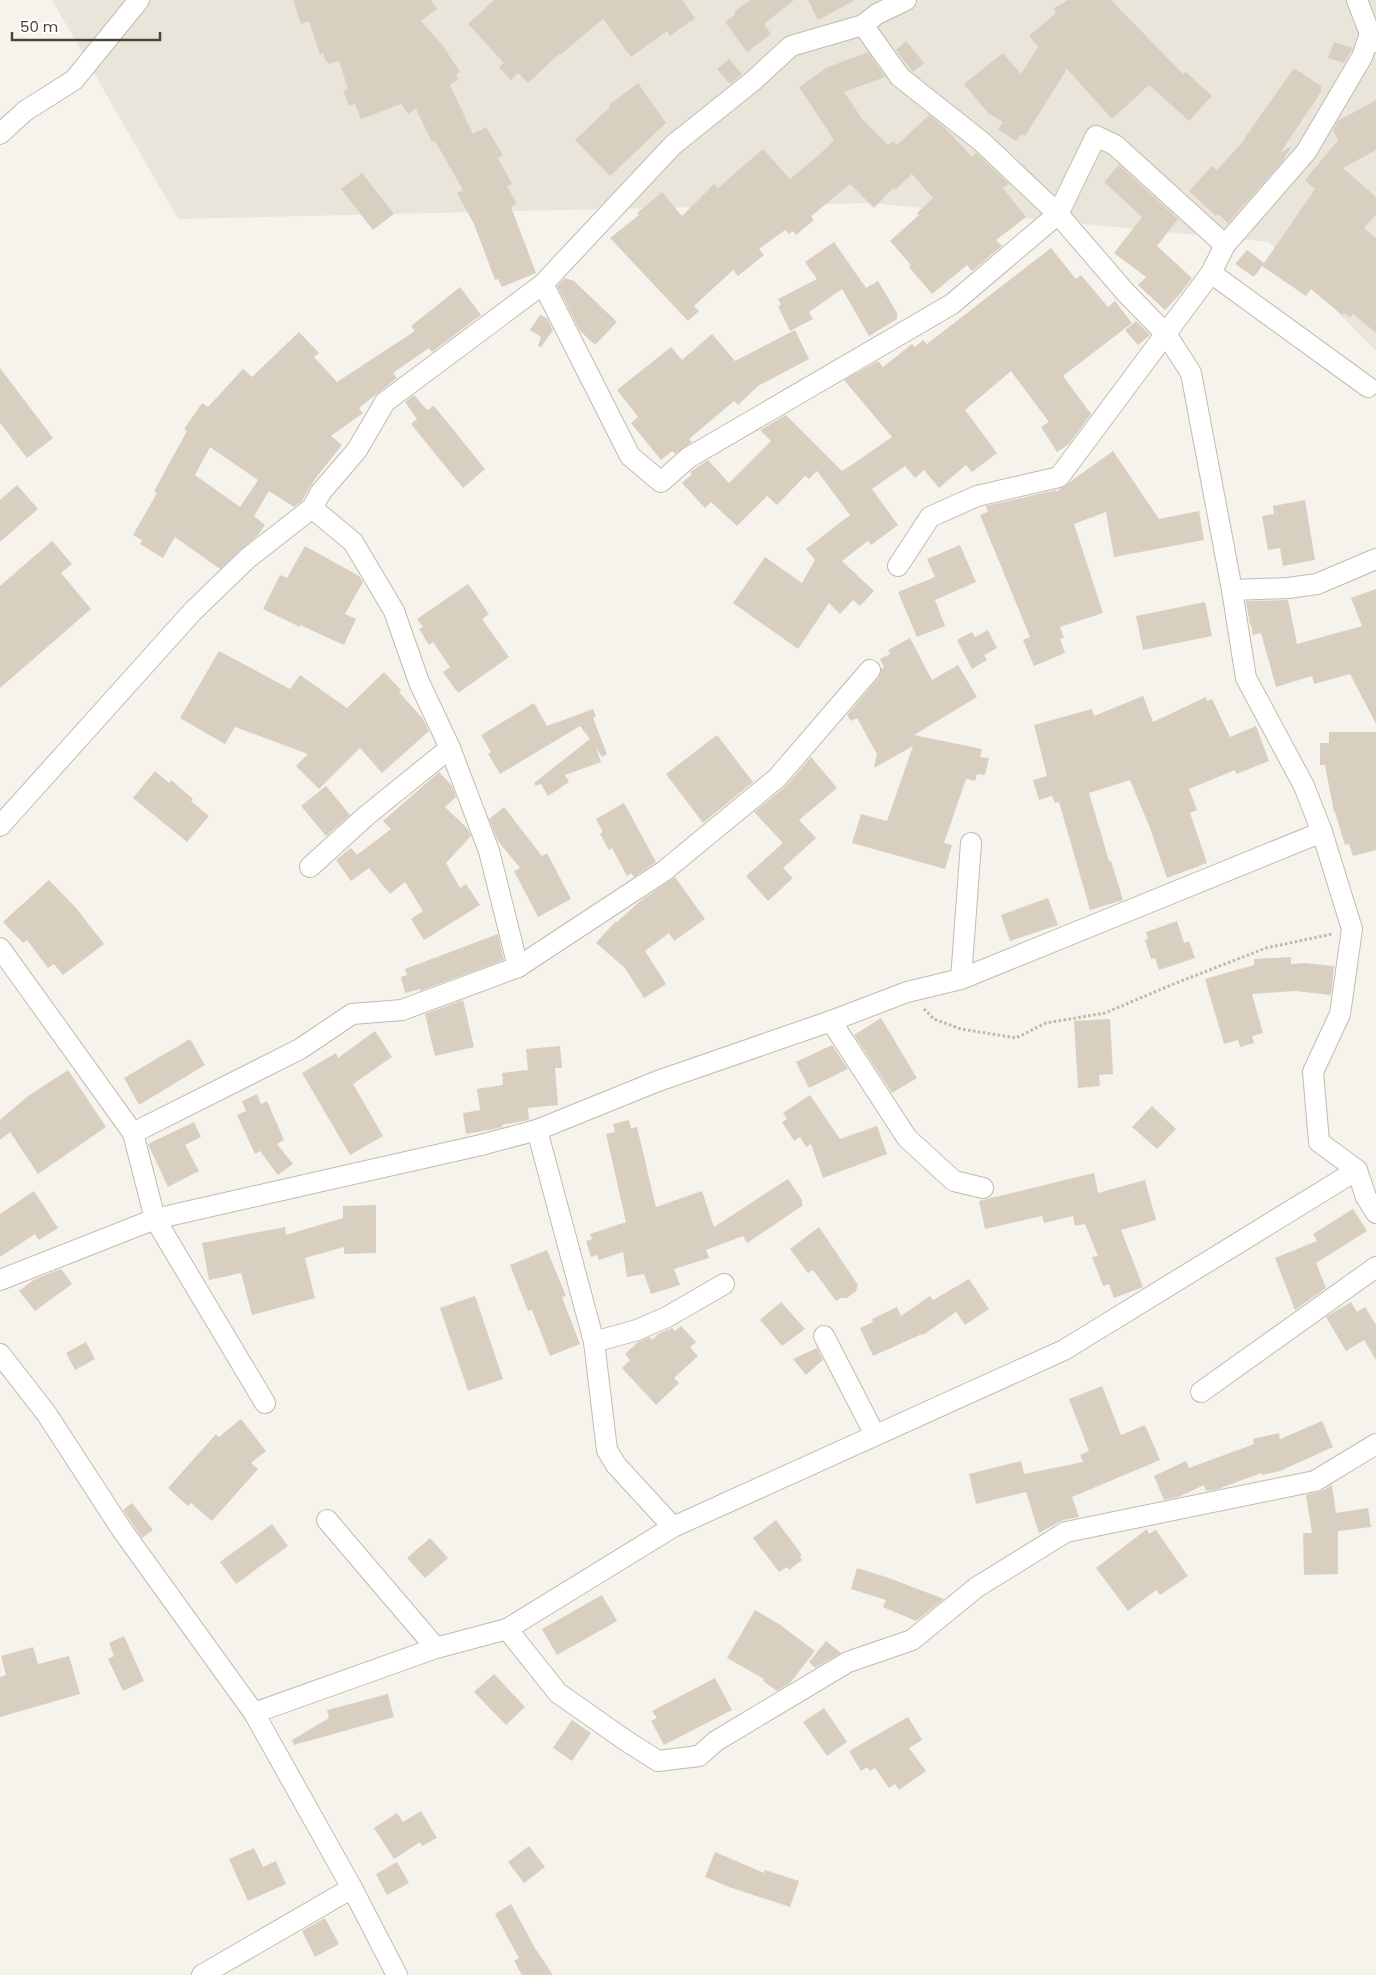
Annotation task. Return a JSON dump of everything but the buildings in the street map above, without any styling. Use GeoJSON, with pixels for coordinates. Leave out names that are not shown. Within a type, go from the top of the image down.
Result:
{"type":"FeatureCollection","features":[{"type":"Feature","properties":{"kind":"street"},"geometry":{"type":"LineString","coordinates":[[0,134],[25,111],[74,80],[139,0]]}},
{"type":"Feature","properties":{"kind":"street"},"geometry":{"type":"LineString","coordinates":[[0,826],[193,612],[248,558],[312,508],[321,492],[357,450],[385,402],[543,284],[673,145],[753,81],[791,46],[906,0]]}},
{"type":"Feature","properties":{"kind":"street"},"geometry":{"type":"LineString","coordinates":[[898,566],[930,517],[977,496],[1059,477],[1211,274],[1225,245],[1306,152],[1374,36],[1357,0]]}},
{"type":"Feature","properties":{"kind":"street"},"geometry":{"type":"LineString","coordinates":[[870,13],[900,76],[982,142],[1058,214],[1126,293],[1166,334],[1191,373],[1232,590],[1246,678],[1304,786],[1322,832],[1352,930],[1340,1014],[1313,1072],[1319,1142],[1357,1170],[1366,1197],[1376,1213]]}},
{"type":"Feature","properties":{"kind":"street"},"geometry":{"type":"LineString","coordinates":[[543,284],[630,456],[661,482],[688,458],[952,304],[1058,214],[1096,136],[1115,145],[1225,245]]}},
{"type":"Feature","properties":{"kind":"street"},"geometry":{"type":"LineString","coordinates":[[1211,274],[1368,387]]}},
{"type":"Feature","properties":{"kind":"street"},"geometry":{"type":"LineString","coordinates":[[312,508],[353,542],[394,611],[419,682],[450,748],[489,851],[518,968]]}},
{"type":"Feature","properties":{"kind":"street"},"geometry":{"type":"LineString","coordinates":[[1232,590],[1288,588],[1317,584],[1376,559]]}},
{"type":"Feature","properties":{"kind":"street"},"geometry":{"type":"LineString","coordinates":[[133,1133],[300,1049],[352,1014],[402,1010],[518,968],[664,871],[776,778],[870,670]]}},
{"type":"Feature","properties":{"kind":"street"},"geometry":{"type":"LineString","coordinates":[[310,867],[366,816],[450,748]]}},
{"type":"Feature","properties":{"kind":"street"},"geometry":{"type":"LineString","coordinates":[[0,1280],[155,1219],[481,1145],[537,1130],[658,1081],[831,1021],[907,992],[961,979],[1322,832]]}},
{"type":"Feature","properties":{"kind":"street"},"geometry":{"type":"LineString","coordinates":[[961,979],[971,843]]}},
{"type":"Feature","properties":{"kind":"street"},"geometry":{"type":"LineString","coordinates":[[0,948],[133,1133],[155,1219],[265,1403]]}},
{"type":"Feature","properties":{"kind":"street"},"geometry":{"type":"LineString","coordinates":[[831,1021],[907,1138],[954,1181],[983,1188]]}},
{"type":"Feature","properties":{"kind":"street"},"geometry":{"type":"LineString","coordinates":[[537,1130],[594,1342],[608,1450],[616,1465],[673,1526]]}},
{"type":"Feature","properties":{"kind":"street"},"geometry":{"type":"LineString","coordinates":[[254,1713],[436,1648],[507,1628],[673,1526],[1064,1350],[1357,1170]]}},
{"type":"Feature","properties":{"kind":"street"},"geometry":{"type":"LineString","coordinates":[[1201,1392],[1376,1267]]}},
{"type":"Feature","properties":{"kind":"street"},"geometry":{"type":"LineString","coordinates":[[594,1342],[637,1330],[667,1317],[724,1284]]}},
{"type":"Feature","properties":{"kind":"street"},"geometry":{"type":"LineString","coordinates":[[824,1336],[875,1435]]}},
{"type":"Feature","properties":{"kind":"street"},"geometry":{"type":"LineString","coordinates":[[0,1354],[46,1413],[122,1530],[254,1713],[352,1888],[396,1975]]}},
{"type":"Feature","properties":{"kind":"street"},"geometry":{"type":"LineString","coordinates":[[507,1628],[558,1693],[625,1740],[658,1761],[699,1756],[716,1741],[848,1662],[912,1640],[977,1587],[1066,1532],[1315,1481],[1376,1444]]}},
{"type":"Feature","properties":{"kind":"street"},"geometry":{"type":"LineString","coordinates":[[326,1520],[436,1648]]}},
{"type":"Feature","properties":{"kind":"street"},"geometry":{"type":"LineString","coordinates":[[202,1975],[352,1888]]}},
{"type":"Feature","properties":{"kind":"path"},"geometry":{"type":"LineString","coordinates":[[907,992],[934,1019],[961,1029],[1016,1038],[1046,1022],[1105,1013],[1266,948],[1352,930]]}},
{"type":"Feature","properties":{"kind":"shaded area"},"geometry":{"type":"Polygon","coordinates":[[[52,0],[1376,0],[1376,351],[1269,242],[870,203],[178,219],[52,0]]]}}]}
